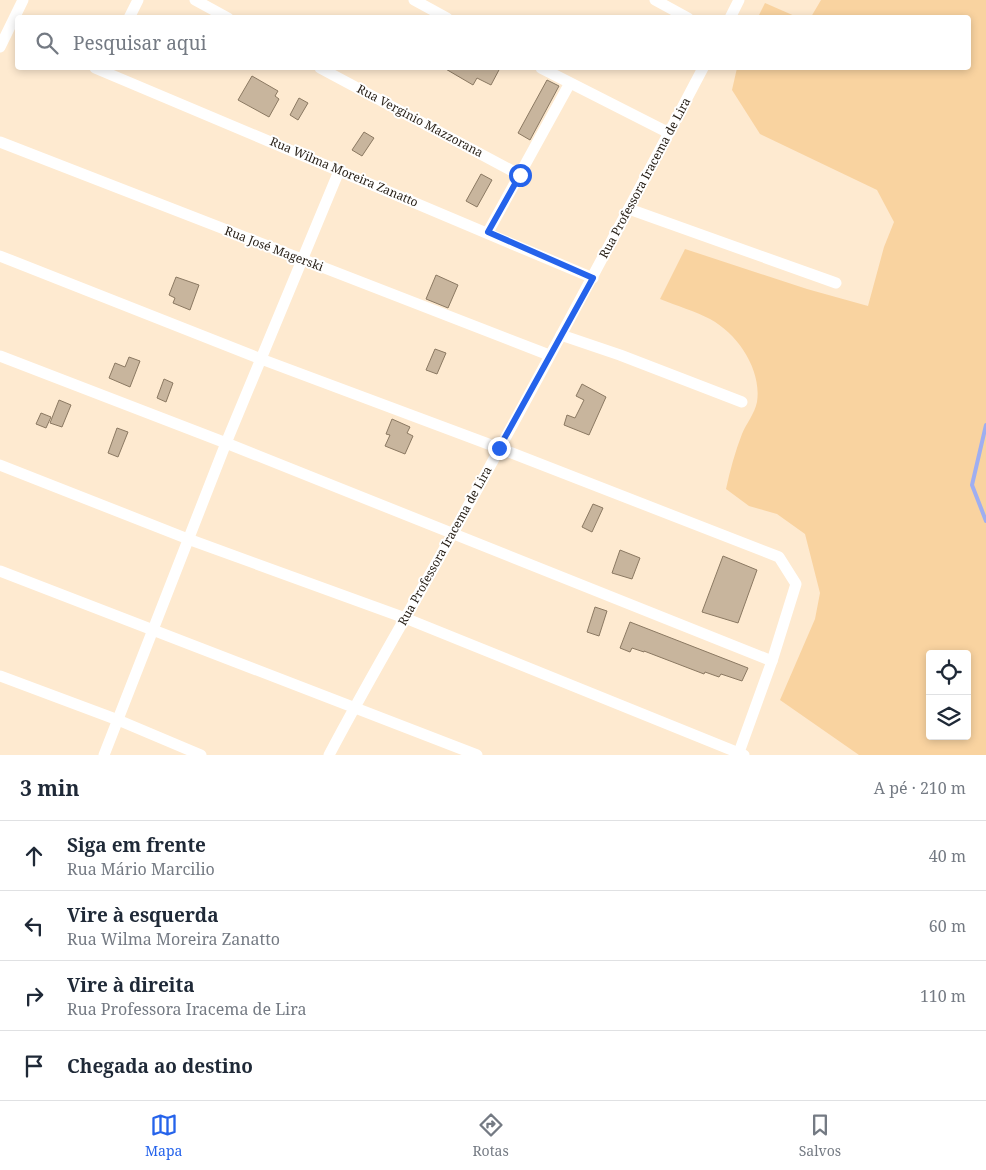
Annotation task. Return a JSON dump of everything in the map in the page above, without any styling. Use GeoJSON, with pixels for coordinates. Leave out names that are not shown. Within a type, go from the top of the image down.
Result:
{"type":"FeatureCollection","features":[{"type":"Feature","properties":{"kind":"street"},"geometry":{"type":"LineString","coordinates":[[16,15],[23,0]]}},
{"type":"Feature","properties":{"kind":"street"},"geometry":{"type":"LineString","coordinates":[[130,15],[138,0]]}},
{"type":"Feature","properties":{"kind":"street"},"geometry":{"type":"LineString","coordinates":[[195,0],[222,15]]}},
{"type":"Feature","properties":{"kind":"street"},"geometry":{"type":"LineString","coordinates":[[655,0],[682,15]]}},
{"type":"Feature","properties":{"kind":"street"},"geometry":{"type":"LineString","coordinates":[[732,15],[739,0]]}},
{"type":"Feature","properties":{"kind":"street"},"geometry":{"type":"LineString","coordinates":[[421,1],[442,15]]}},
{"type":"Feature","properties":{"kind":"street"},"geometry":{"type":"LineString","coordinates":[[0,47],[15,17]]}},
{"type":"Feature","properties":{"kind":"street","name":"Rua Wilma Moreira Zanatto"},"geometry":{"type":"LineString","coordinates":[[105,70],[593,278]]}},
{"type":"Feature","properties":{"kind":"street","name":"Rua Verginio Mazzorana"},"geometry":{"type":"LineString","coordinates":[[324,70],[520,175]]}},
{"type":"Feature","properties":{"kind":"street"},"geometry":{"type":"LineString","coordinates":[[545,70],[669,133]]}},
{"type":"Feature","properties":{"kind":"street","name":"Rua Professora Iracema de Lira"},"geometry":{"type":"LineString","coordinates":[[329,755],[593,278],[702,70]]}},
{"type":"Feature","properties":{"kind":"street"},"geometry":{"type":"LineString","coordinates":[[488,232],[570,83]]}},
{"type":"Feature","properties":{"kind":"street","name":"Rua José Magerski"},"geometry":{"type":"LineString","coordinates":[[0,142],[549,355]]}},
{"type":"Feature","properties":{"kind":"street"},"geometry":{"type":"LineString","coordinates":[[104,755],[226,443],[339,170]]}},
{"type":"Feature","properties":{"kind":"street"},"geometry":{"type":"LineString","coordinates":[[629,209],[836,283]]}},
{"type":"Feature","properties":{"kind":"street"},"geometry":{"type":"LineString","coordinates":[[0,256],[261,359],[499,448],[779,557],[796,584],[741,754],[405,618],[188,539],[0,465]]}},
{"type":"Feature","properties":{"kind":"street"},"geometry":{"type":"LineString","coordinates":[[561,335],[620,355],[742,402]]}},
{"type":"Feature","properties":{"kind":"street"},"geometry":{"type":"LineString","coordinates":[[0,356],[226,443],[772,661]]}},
{"type":"Feature","properties":{"kind":"street"},"geometry":{"type":"LineString","coordinates":[[0,571],[477,755]]}},
{"type":"Feature","properties":{"kind":"street"},"geometry":{"type":"LineString","coordinates":[[0,676],[118,720],[201,755]]}},
{"type":"Feature","properties":{"kind":"shaded area"},"geometry":{"type":"Polygon","coordinates":[[[821,0],[986,0],[986,755],[859,755],[780,700],[815,619],[820,593],[805,534],[777,514],[749,506],[726,489],[739,441],[757,402],[756,378],[746,354],[730,334],[710,319],[660,299],[685,249],[807,289],[868,306],[884,247],[894,222],[877,190],[760,134],[732,90],[737,70],[971,70],[971,15],[812,15],[821,0]]]}},
{"type":"Feature","properties":{"kind":"shaded area"},"geometry":{"type":"Polygon","coordinates":[[[765,3],[792,15],[759,15],[765,3]]]}},
{"type":"Feature","properties":{"kind":"building"},"geometry":{"type":"Polygon","coordinates":[[[447,70],[499,70],[491,85],[477,78],[473,85],[447,70]]]}},
{"type":"Feature","properties":{"kind":"building"},"geometry":{"type":"Polygon","coordinates":[[[252,76],[278,91],[275,96],[279,99],[269,117],[238,100],[252,76]]]}},
{"type":"Feature","properties":{"kind":"building"},"geometry":{"type":"Polygon","coordinates":[[[547,80],[559,86],[530,140],[518,133],[547,80]]]}},
{"type":"Feature","properties":{"kind":"building"},"geometry":{"type":"Polygon","coordinates":[[[299,98],[308,103],[298,120],[290,115],[299,98]]]}},
{"type":"Feature","properties":{"kind":"building"},"geometry":{"type":"Polygon","coordinates":[[[364,132],[374,138],[362,156],[352,150],[364,132]]]}},
{"type":"Feature","properties":{"kind":"building"},"geometry":{"type":"Polygon","coordinates":[[[481,174],[492,180],[477,207],[466,201],[481,174]]]}},
{"type":"Feature","properties":{"kind":"building"},"geometry":{"type":"Polygon","coordinates":[[[436,275],[458,285],[448,308],[426,299],[436,275]]]}},
{"type":"Feature","properties":{"kind":"building"},"geometry":{"type":"Polygon","coordinates":[[[176,277],[199,285],[190,310],[173,303],[175,298],[169,295],[176,277]]]}},
{"type":"Feature","properties":{"kind":"building"},"geometry":{"type":"Polygon","coordinates":[[[435,349],[446,353],[437,374],[426,370],[435,349]]]}},
{"type":"Feature","properties":{"kind":"building"},"geometry":{"type":"Polygon","coordinates":[[[129,357],[140,361],[130,387],[109,378],[115,363],[125,367],[129,357]]]}},
{"type":"Feature","properties":{"kind":"building"},"geometry":{"type":"Polygon","coordinates":[[[164,379],[173,383],[166,402],[157,398],[164,379]]]}},
{"type":"Feature","properties":{"kind":"building"},"geometry":{"type":"Polygon","coordinates":[[[582,384],[606,397],[589,435],[564,425],[567,415],[575,418],[584,400],[576,396],[582,384]]]}},
{"type":"Feature","properties":{"kind":"building"},"geometry":{"type":"Polygon","coordinates":[[[59,400],[71,405],[62,427],[50,423],[59,400]]]}},
{"type":"Feature","properties":{"kind":"building"},"geometry":{"type":"Polygon","coordinates":[[[41,413],[51,417],[46,428],[36,424],[41,413]]]}},
{"type":"Feature","properties":{"kind":"building"},"geometry":{"type":"Polygon","coordinates":[[[392,419],[410,427],[407,433],[413,436],[405,454],[385,446],[390,435],[386,434],[392,419]]]}},
{"type":"Feature","properties":{"kind":"building"},"geometry":{"type":"Polygon","coordinates":[[[117,428],[128,432],[118,457],[108,453],[117,428]]]}},
{"type":"Feature","properties":{"kind":"building"},"geometry":{"type":"Polygon","coordinates":[[[593,504],[603,508],[592,532],[582,527],[593,504]]]}},
{"type":"Feature","properties":{"kind":"building"},"geometry":{"type":"Polygon","coordinates":[[[620,550],[640,558],[632,579],[612,573],[620,550]]]}},
{"type":"Feature","properties":{"kind":"building"},"geometry":{"type":"Polygon","coordinates":[[[723,556],[757,570],[738,623],[702,612],[723,556]]]}},
{"type":"Feature","properties":{"kind":"building"},"geometry":{"type":"Polygon","coordinates":[[[595,607],[607,611],[599,636],[587,632],[595,607]]]}},
{"type":"Feature","properties":{"kind":"building"},"geometry":{"type":"Polygon","coordinates":[[[630,622],[748,668],[742,681],[721,674],[719,677],[705,672],[704,674],[644,651],[632,648],[630,652],[620,648],[630,622]]]}},
{"type":"Feature","properties":{"kind":"waterway"},"geometry":{"type":"LineString","coordinates":[[986,425],[972,485],[986,521]]}},
{"type":"Feature","properties":{"kind":"route"},"geometry":{"type":"LineString","coordinates":[[499,448],[593,278],[488,232],[520,175]]}}]}
